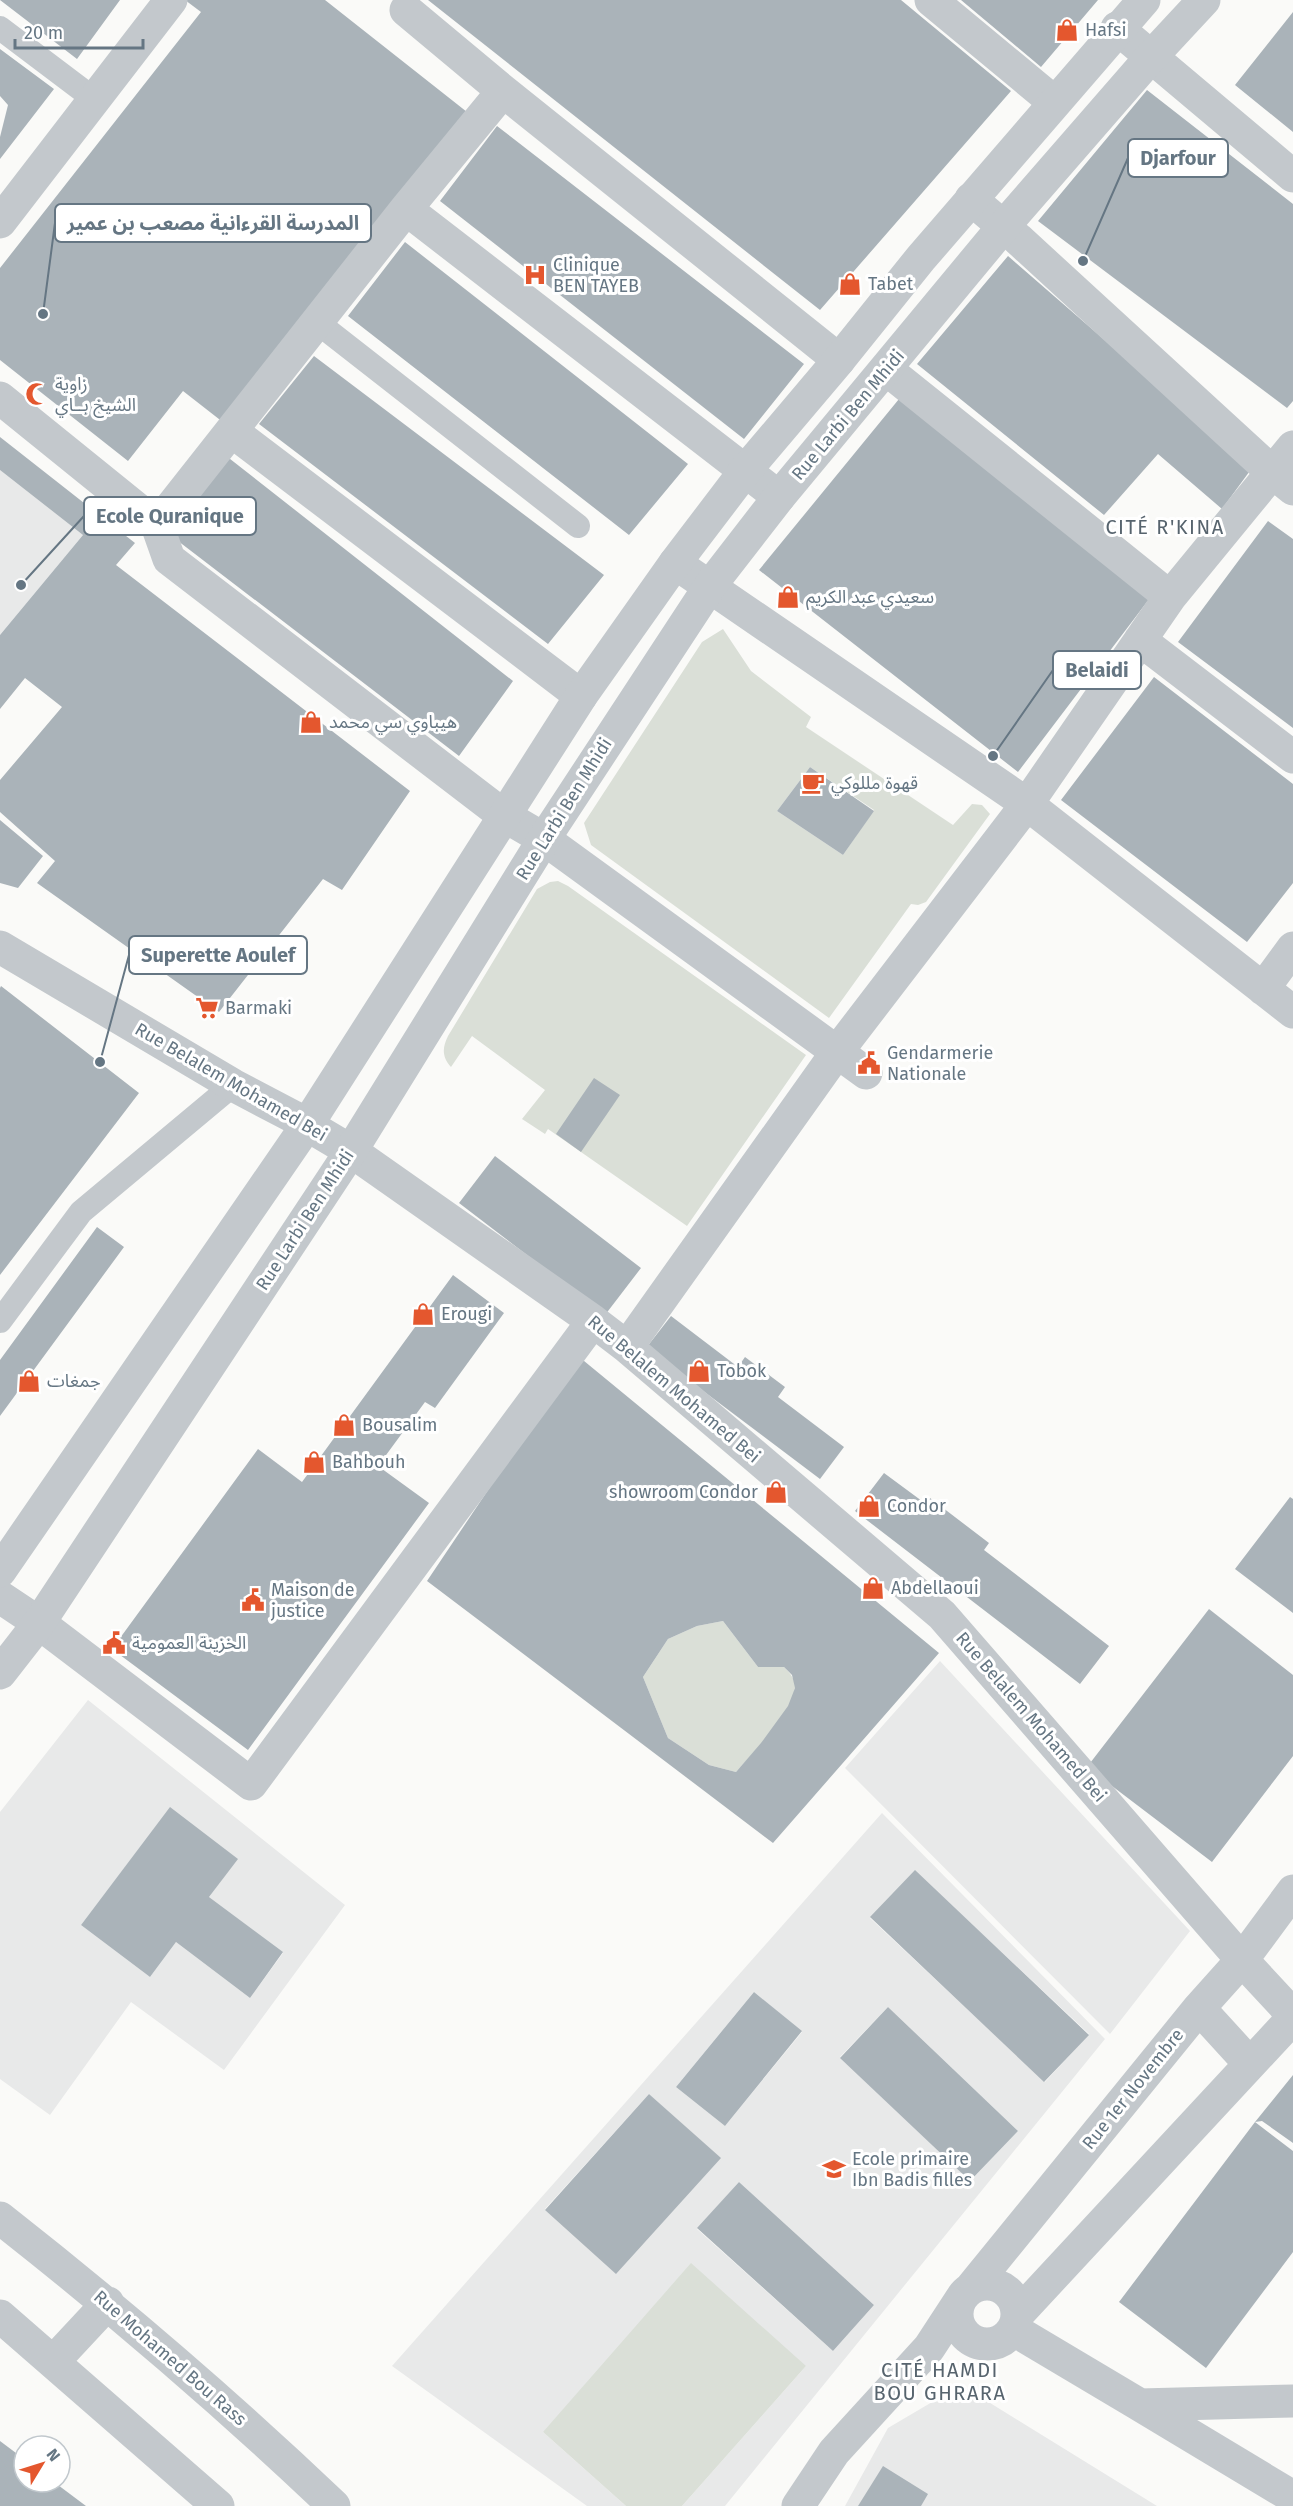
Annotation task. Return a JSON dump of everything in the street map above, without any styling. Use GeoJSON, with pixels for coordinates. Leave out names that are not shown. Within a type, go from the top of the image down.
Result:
{"type":"FeatureCollection","features":[{"type":"Feature","properties":{"kind":"street"},"geometry":{"type":"LineString","coordinates":[[0,222],[171,0]]}},
{"type":"Feature","properties":{"kind":"street"},"geometry":{"type":"LineString","coordinates":[[931,0],[1054,102]]}},
{"type":"Feature","properties":{"kind":"street"},"geometry":{"type":"LineString","coordinates":[[0,1571],[307,1125],[503,815],[581,696],[675,563],[745,471],[971,199],[1117,28],[1144,0]]}},
{"type":"Feature","properties":{"kind":"street","name":"Rue Larbi Ben Mhidi"},"geometry":{"type":"LineString","coordinates":[[0,1673],[39,1623],[351,1151],[544,839],[710,586],[779,498],[1003,227],[1151,57],[1204,0]]}},
{"type":"Feature","properties":{"kind":"street"},"geometry":{"type":"LineString","coordinates":[[406,10],[503,91],[839,360]]}},
{"type":"Feature","properties":{"kind":"street"},"geometry":{"type":"LineString","coordinates":[[1117,28],[1293,176]]}},
{"type":"Feature","properties":{"kind":"street"},"geometry":{"type":"LineString","coordinates":[[157,525],[233,432],[406,209],[503,91]]}},
{"type":"Feature","properties":{"kind":"street"},"geometry":{"type":"LineString","coordinates":[[971,199],[1283,480]]}},
{"type":"Feature","properties":{"kind":"street"},"geometry":{"type":"LineString","coordinates":[[406,209],[779,498]]}},
{"type":"Feature","properties":{"kind":"street"},"geometry":{"type":"LineString","coordinates":[[886,369],[1170,597]]}},
{"type":"Feature","properties":{"kind":"street"},"geometry":{"type":"LineString","coordinates":[[0,398],[157,525],[169,559],[503,815],[544,839],[866,1073]]}},
{"type":"Feature","properties":{"kind":"street"},"geometry":{"type":"LineString","coordinates":[[233,432],[581,696]]}},
{"type":"Feature","properties":{"kind":"street"},"geometry":{"type":"LineString","coordinates":[[627,1347],[837,1052],[1027,804],[1170,597],[1283,480],[1293,447]]}},
{"type":"Feature","properties":{"kind":"street"},"geometry":{"type":"LineString","coordinates":[[675,563],[1027,804],[1293,1012]]}},
{"type":"Feature","properties":{"kind":"street"},"geometry":{"type":"LineString","coordinates":[[1140,639],[1293,758]]}},
{"type":"Feature","properties":{"kind":"street","name":"Rue Belalem Mohamed Bei"},"geometry":{"type":"LineString","coordinates":[[0,947],[233,1085],[351,1151],[627,1347],[942,1615],[1293,2016]]}},
{"type":"Feature","properties":{"kind":"street"},"geometry":{"type":"LineString","coordinates":[[1263,989],[1293,948]]}},
{"type":"Feature","properties":{"kind":"street"},"geometry":{"type":"LineString","coordinates":[[0,1597],[39,1623],[250,1784],[593,1321]]}},
{"type":"Feature","properties":{"kind":"street","name":"Rue 1er Novembre"},"geometry":{"type":"LineString","coordinates":[[929,2348],[967,2293],[1199,2008],[1242,1960],[1293,1891]]}},
{"type":"Feature","properties":{"kind":"street"},"geometry":{"type":"LineString","coordinates":[[1199,2008],[1250,2064]]}},
{"type":"Feature","properties":{"kind":"street"},"geometry":{"type":"LineString","coordinates":[[1006,2330],[1014,2299],[1002,2288],[987,2283],[967,2293],[957,2314],[961,2329],[972,2341],[1006,2330],[1293,2016]]}},
{"type":"Feature","properties":{"kind":"street","name":"Rue Mohamed Bou Rass"},"geometry":{"type":"LineString","coordinates":[[0,2218],[108,2303],[253,2429],[334,2506]]}},
{"type":"Feature","properties":{"kind":"street"},"geometry":{"type":"LineString","coordinates":[[53,2362],[108,2303]]}},
{"type":"Feature","properties":{"kind":"street"},"geometry":{"type":"LineString","coordinates":[[0,2316],[218,2506]]}},
{"type":"Feature","properties":{"kind":"street"},"geometry":{"type":"LineString","coordinates":[[798,2506],[834,2452],[929,2348],[1006,2330],[1140,2405],[1293,2497]]}},
{"type":"Feature","properties":{"kind":"street"},"geometry":{"type":"LineString","coordinates":[[1140,2405],[1293,2401]]}},
{"type":"Feature","properties":{"kind":"lane"},"geometry":{"type":"LineString","coordinates":[[0,28],[94,99]]}},
{"type":"Feature","properties":{"kind":"lane"},"geometry":{"type":"LineString","coordinates":[[318,323],[578,526]]}},
{"type":"Feature","properties":{"kind":"lane"},"geometry":{"type":"LineString","coordinates":[[0,1322],[81,1212],[233,1085]]}},
{"type":"Feature","properties":{"kind":"shaded area"},"geometry":{"type":"Polygon","coordinates":[[[0,470],[83,535],[0,635],[0,470]]]}},
{"type":"Feature","properties":{"kind":"shaded area"},"geometry":{"type":"Polygon","coordinates":[[[723,629],[751,671],[811,717],[806,727],[953,825],[972,804],[982,805],[990,814],[926,902],[918,905],[911,904],[829,1018],[591,845],[584,823],[702,642],[723,629]],[[810,767],[777,811],[843,855],[874,810],[810,767]]]}},
{"type":"Feature","properties":{"kind":"shaded area"},"geometry":{"type":"Polygon","coordinates":[[[558,881],[806,1055],[687,1226],[548,1129],[545,1134],[522,1119],[545,1090],[472,1036],[451,1067],[445,1056],[444,1048],[448,1036],[537,889],[550,882],[558,881]]]}},
{"type":"Feature","properties":{"kind":"shaded area"},"geometry":{"type":"Polygon","coordinates":[[[723,1621],[758,1667],[784,1667],[792,1676],[795,1684],[788,1709],[736,1772],[709,1765],[668,1738],[643,1677],[668,1639],[697,1626],[723,1621]]]}},
{"type":"Feature","properties":{"kind":"shaded area"},"geometry":{"type":"Polygon","coordinates":[[[940,1661],[1190,1931],[1110,2034],[845,1768],[940,1661]]]}},
{"type":"Feature","properties":{"kind":"shaded area"},"geometry":{"type":"Polygon","coordinates":[[[88,1700],[345,1905],[224,2070],[131,2002],[50,2115],[0,2079],[0,1812],[88,1700]],[[170,1808],[81,1925],[150,1977],[176,1942],[250,1998],[283,1953],[209,1897],[237,1859],[170,1808]]]}},
{"type":"Feature","properties":{"kind":"shaded area","name":"Ecole primaire Ibn Badis filles"},"geometry":{"type":"Polygon","coordinates":[[[882,1813],[1105,2039],[725,2506],[682,2506],[806,2366],[543,2432],[626,2506],[587,2506],[392,2366],[882,1813]],[[915,1871],[870,1918],[1045,2082],[1089,2034],[915,1871]],[[754,1992],[676,2087],[725,2126],[802,2032],[754,1992]],[[888,2007],[840,2057],[970,2181],[1018,2131],[888,2007]],[[649,2094],[545,2210],[720,2158],[649,2094]],[[739,2182],[697,2229],[833,2351],[874,2305],[739,2182]]]}},
{"type":"Feature","properties":{"kind":"shaded area"},"geometry":{"type":"Polygon","coordinates":[[[691,2263],[806,2366],[682,2506],[626,2506],[543,2432],[691,2263]]]}},
{"type":"Feature","properties":{"kind":"shaded area"},"geometry":{"type":"Polygon","coordinates":[[[961,2385],[1157,2506],[845,2506],[888,2428],[961,2385]]]}},
{"type":"Feature","properties":{"kind":"building"},"geometry":{"type":"Polygon","coordinates":[[[0,0],[120,0],[77,59],[0,0]]]}},
{"type":"Feature","properties":{"kind":"building"},"geometry":{"type":"Polygon","coordinates":[[[185,0],[325,0],[467,112],[224,423],[183,391],[128,461],[0,360],[0,268],[201,12],[185,0]]]}},
{"type":"Feature","properties":{"kind":"building"},"geometry":{"type":"Polygon","coordinates":[[[428,0],[901,0],[1011,91],[820,310],[428,0]]]}},
{"type":"Feature","properties":{"kind":"building"},"geometry":{"type":"Polygon","coordinates":[[[961,0],[1098,0],[1041,67],[961,0]]]}},
{"type":"Feature","properties":{"kind":"building"},"geometry":{"type":"Polygon","coordinates":[[[1293,12],[1293,132],[1235,85],[1293,12]]]}},
{"type":"Feature","properties":{"kind":"building"},"geometry":{"type":"Polygon","coordinates":[[[0,49],[54,89],[0,159],[0,137],[8,105],[0,96],[0,49]]]}},
{"type":"Feature","properties":{"kind":"building"},"geometry":{"type":"Polygon","coordinates":[[[1147,90],[1293,204],[1293,401],[1287,408],[1038,221],[1147,90]]]}},
{"type":"Feature","properties":{"kind":"building"},"geometry":{"type":"Polygon","coordinates":[[[497,126],[804,364],[744,439],[440,201],[497,126]]]}},
{"type":"Feature","properties":{"kind":"building"},"geometry":{"type":"Polygon","coordinates":[[[405,242],[688,464],[629,535],[348,316],[405,242]]]}},
{"type":"Feature","properties":{"kind":"building"},"geometry":{"type":"Polygon","coordinates":[[[1008,256],[1252,468],[1222,509],[1158,454],[1104,515],[917,364],[1008,256]]]}},
{"type":"Feature","properties":{"kind":"building"},"geometry":{"type":"Polygon","coordinates":[[[314,356],[604,575],[548,644],[259,424],[314,356]]]}},
{"type":"Feature","properties":{"kind":"building"},"geometry":{"type":"Polygon","coordinates":[[[899,399],[1153,594],[1018,772],[759,570],[899,399]]]}},
{"type":"Feature","properties":{"kind":"building"},"geometry":{"type":"Polygon","coordinates":[[[0,437],[135,543],[116,565],[410,791],[342,890],[323,879],[219,1012],[37,883],[55,861],[0,812],[0,780],[62,707],[25,678],[0,709],[0,635],[83,535],[0,470],[0,437]]]}},
{"type":"Feature","properties":{"kind":"building"},"geometry":{"type":"Polygon","coordinates":[[[225,455],[513,681],[459,756],[165,531],[225,455]]]}},
{"type":"Feature","properties":{"kind":"building"},"geometry":{"type":"Polygon","coordinates":[[[1268,521],[1293,539],[1293,728],[1178,642],[1268,521]]]}},
{"type":"Feature","properties":{"kind":"building"},"geometry":{"type":"Polygon","coordinates":[[[1154,677],[1293,784],[1293,883],[1247,942],[1061,800],[1154,677]]]}},
{"type":"Feature","properties":{"kind":"building"},"geometry":{"type":"Polygon","coordinates":[[[810,767],[874,811],[843,855],[777,811],[810,767]]]}},
{"type":"Feature","properties":{"kind":"building"},"geometry":{"type":"Polygon","coordinates":[[[0,820],[43,856],[18,888],[0,883],[0,820]]]}},
{"type":"Feature","properties":{"kind":"building"},"geometry":{"type":"Polygon","coordinates":[[[1,986],[139,1093],[0,1275],[0,988],[1,986]]]}},
{"type":"Feature","properties":{"kind":"building"},"geometry":{"type":"Polygon","coordinates":[[[594,1078],[620,1095],[581,1152],[556,1134],[594,1078]]]}},
{"type":"Feature","properties":{"kind":"building"},"geometry":{"type":"Polygon","coordinates":[[[495,1156],[641,1268],[605,1315],[459,1203],[495,1156]]]}},
{"type":"Feature","properties":{"kind":"building"},"geometry":{"type":"Polygon","coordinates":[[[97,1227],[124,1247],[0,1416],[0,1360],[97,1227]]]}},
{"type":"Feature","properties":{"kind":"building","name":"Maison de justice"},"geometry":{"type":"Polygon","coordinates":[[[453,1275],[504,1313],[435,1408],[425,1402],[378,1466],[429,1503],[248,1750],[112,1649],[258,1449],[302,1482],[453,1275]]]}},
{"type":"Feature","properties":{"kind":"building"},"geometry":{"type":"Polygon","coordinates":[[[671,1316],[738,1367],[745,1357],[785,1387],[778,1397],[844,1447],[820,1479],[646,1348],[671,1316]]]}},
{"type":"Feature","properties":{"kind":"building"},"geometry":{"type":"Polygon","coordinates":[[[578,1356],[939,1653],[773,1843],[427,1581],[578,1356]],[[723,1621],[697,1626],[668,1639],[643,1677],[668,1738],[709,1765],[736,1772],[788,1706],[795,1688],[792,1675],[784,1667],[758,1667],[723,1621]]]}},
{"type":"Feature","properties":{"kind":"building"},"geometry":{"type":"Polygon","coordinates":[[[884,1473],[926,1504],[930,1498],[989,1543],[984,1550],[1109,1646],[1080,1684],[855,1511],[884,1473]]]}},
{"type":"Feature","properties":{"kind":"building"},"geometry":{"type":"Polygon","coordinates":[[[1290,1497],[1293,1499],[1293,1613],[1235,1569],[1290,1497]]]}},
{"type":"Feature","properties":{"kind":"building"},"geometry":{"type":"Polygon","coordinates":[[[1209,1609],[1293,1675],[1293,1756],[1212,1862],[1087,1767],[1209,1609]]]}},
{"type":"Feature","properties":{"kind":"building"},"geometry":{"type":"Polygon","coordinates":[[[170,1807],[238,1859],[209,1897],[283,1952],[250,1998],[176,1942],[150,1977],[81,1925],[170,1807]]]}},
{"type":"Feature","properties":{"kind":"building"},"geometry":{"type":"Polygon","coordinates":[[[915,1870],[1089,2035],[1044,2082],[870,1917],[915,1870]]]}},
{"type":"Feature","properties":{"kind":"building"},"geometry":{"type":"Polygon","coordinates":[[[754,1992],[802,2031],[725,2126],[676,2087],[754,1992]]]}},
{"type":"Feature","properties":{"kind":"building"},"geometry":{"type":"Polygon","coordinates":[[[888,2007],[1018,2131],[970,2181],[840,2058],[888,2007]]]}},
{"type":"Feature","properties":{"kind":"building"},"geometry":{"type":"Polygon","coordinates":[[[1293,2075],[1293,2143],[1262,2121],[1255,2122],[1293,2075]]]}},
{"type":"Feature","properties":{"kind":"building"},"geometry":{"type":"Polygon","coordinates":[[[649,2094],[721,2158],[616,2274],[545,2210],[649,2094]]]}},
{"type":"Feature","properties":{"kind":"building"},"geometry":{"type":"Polygon","coordinates":[[[1255,2122],[1293,2151],[1293,2252],[1206,2368],[1119,2302],[1255,2122]]]}},
{"type":"Feature","properties":{"kind":"building"},"geometry":{"type":"Polygon","coordinates":[[[739,2182],[874,2305],[833,2351],[697,2228],[739,2182]]]}},
{"type":"Feature","properties":{"kind":"building"},"geometry":{"type":"Polygon","coordinates":[[[0,2441],[12,2450],[12,2494],[70,2494],[86,2506],[0,2506],[0,2441]]]}},
{"type":"Feature","properties":{"kind":"building"},"geometry":{"type":"Polygon","coordinates":[[[883,2466],[928,2494],[921,2506],[858,2506],[883,2466]]]}},
{"type":"Feature","properties":{"kind":"place","name":"Hafsi"},"geometry":{"type":"Point","coordinates":[1067,30]}},
{"type":"Feature","properties":{"kind":"place","name":"Djarfour"},"geometry":{"type":"Point","coordinates":[1083,261]}},
{"type":"Feature","properties":{"kind":"place","name":"Clinique BEN TAYEB"},"geometry":{"type":"Point","coordinates":[535,275]}},
{"type":"Feature","properties":{"kind":"place","name":"Tabet"},"geometry":{"type":"Point","coordinates":[850,284]}},
{"type":"Feature","properties":{"kind":"place","name":"المدرسة القرءانية مصعب بن عمير"},"geometry":{"type":"Point","coordinates":[43,314]}},
{"type":"Feature","properties":{"kind":"place","name":"زاوية الشيخ بــاي"},"geometry":{"type":"Point","coordinates":[37,394]}},
{"type":"Feature","properties":{"kind":"place","name":"Ecole Quranique"},"geometry":{"type":"Point","coordinates":[21,585]}},
{"type":"Feature","properties":{"kind":"place","name":"سعيدي عبد الكريم"},"geometry":{"type":"Point","coordinates":[788,597]}},
{"type":"Feature","properties":{"kind":"place","name":"هيباوي سي محمد"},"geometry":{"type":"Point","coordinates":[311,722]}},
{"type":"Feature","properties":{"kind":"place","name":"Belaidi"},"geometry":{"type":"Point","coordinates":[993,756]}},
{"type":"Feature","properties":{"kind":"place","name":"قهوة مللوكي"},"geometry":{"type":"Point","coordinates":[813,783]}},
{"type":"Feature","properties":{"kind":"place","name":"Barmaki"},"geometry":{"type":"Point","coordinates":[207,1008]}},
{"type":"Feature","properties":{"kind":"place","name":"Superette Aoulef"},"geometry":{"type":"Point","coordinates":[100,1062]}},
{"type":"Feature","properties":{"kind":"place","name":"Gendarmerie Nationale"},"geometry":{"type":"Point","coordinates":[869,1063]}},
{"type":"Feature","properties":{"kind":"place","name":"Erougi"},"geometry":{"type":"Point","coordinates":[423,1314]}},
{"type":"Feature","properties":{"kind":"place","name":"Tobok"},"geometry":{"type":"Point","coordinates":[699,1371]}},
{"type":"Feature","properties":{"kind":"place","name":"جمغات"},"geometry":{"type":"Point","coordinates":[29,1381]}},
{"type":"Feature","properties":{"kind":"place","name":"Bousalim"},"geometry":{"type":"Point","coordinates":[344,1425]}},
{"type":"Feature","properties":{"kind":"place","name":"Bahbouh"},"geometry":{"type":"Point","coordinates":[314,1462]}},
{"type":"Feature","properties":{"kind":"place","name":"showroom Condor"},"geometry":{"type":"Point","coordinates":[776,1492]}},
{"type":"Feature","properties":{"kind":"place","name":"Condor"},"geometry":{"type":"Point","coordinates":[869,1506]}},
{"type":"Feature","properties":{"kind":"place","name":"Abdellaoui"},"geometry":{"type":"Point","coordinates":[873,1588]}},
{"type":"Feature","properties":{"kind":"place","name":"Maison de justice"},"geometry":{"type":"Point","coordinates":[253,1600]}},
{"type":"Feature","properties":{"kind":"place","name":"الخزينة العمومية"},"geometry":{"type":"Point","coordinates":[114,1643]}},
{"type":"Feature","properties":{"kind":"place","name":"Ecole primaire Ibn Badis filles"},"geometry":{"type":"Point","coordinates":[834,2169]}},
{"type":"Feature","properties":{"kind":"district","name":"CITÉ R'KINA"},"geometry":{"type":"Point","coordinates":[1165,527]}},
{"type":"Feature","properties":{"kind":"district","name":"CITÉ HAMDI BOU GHRARA"},"geometry":{"type":"Point","coordinates":[940,2382]}}]}
